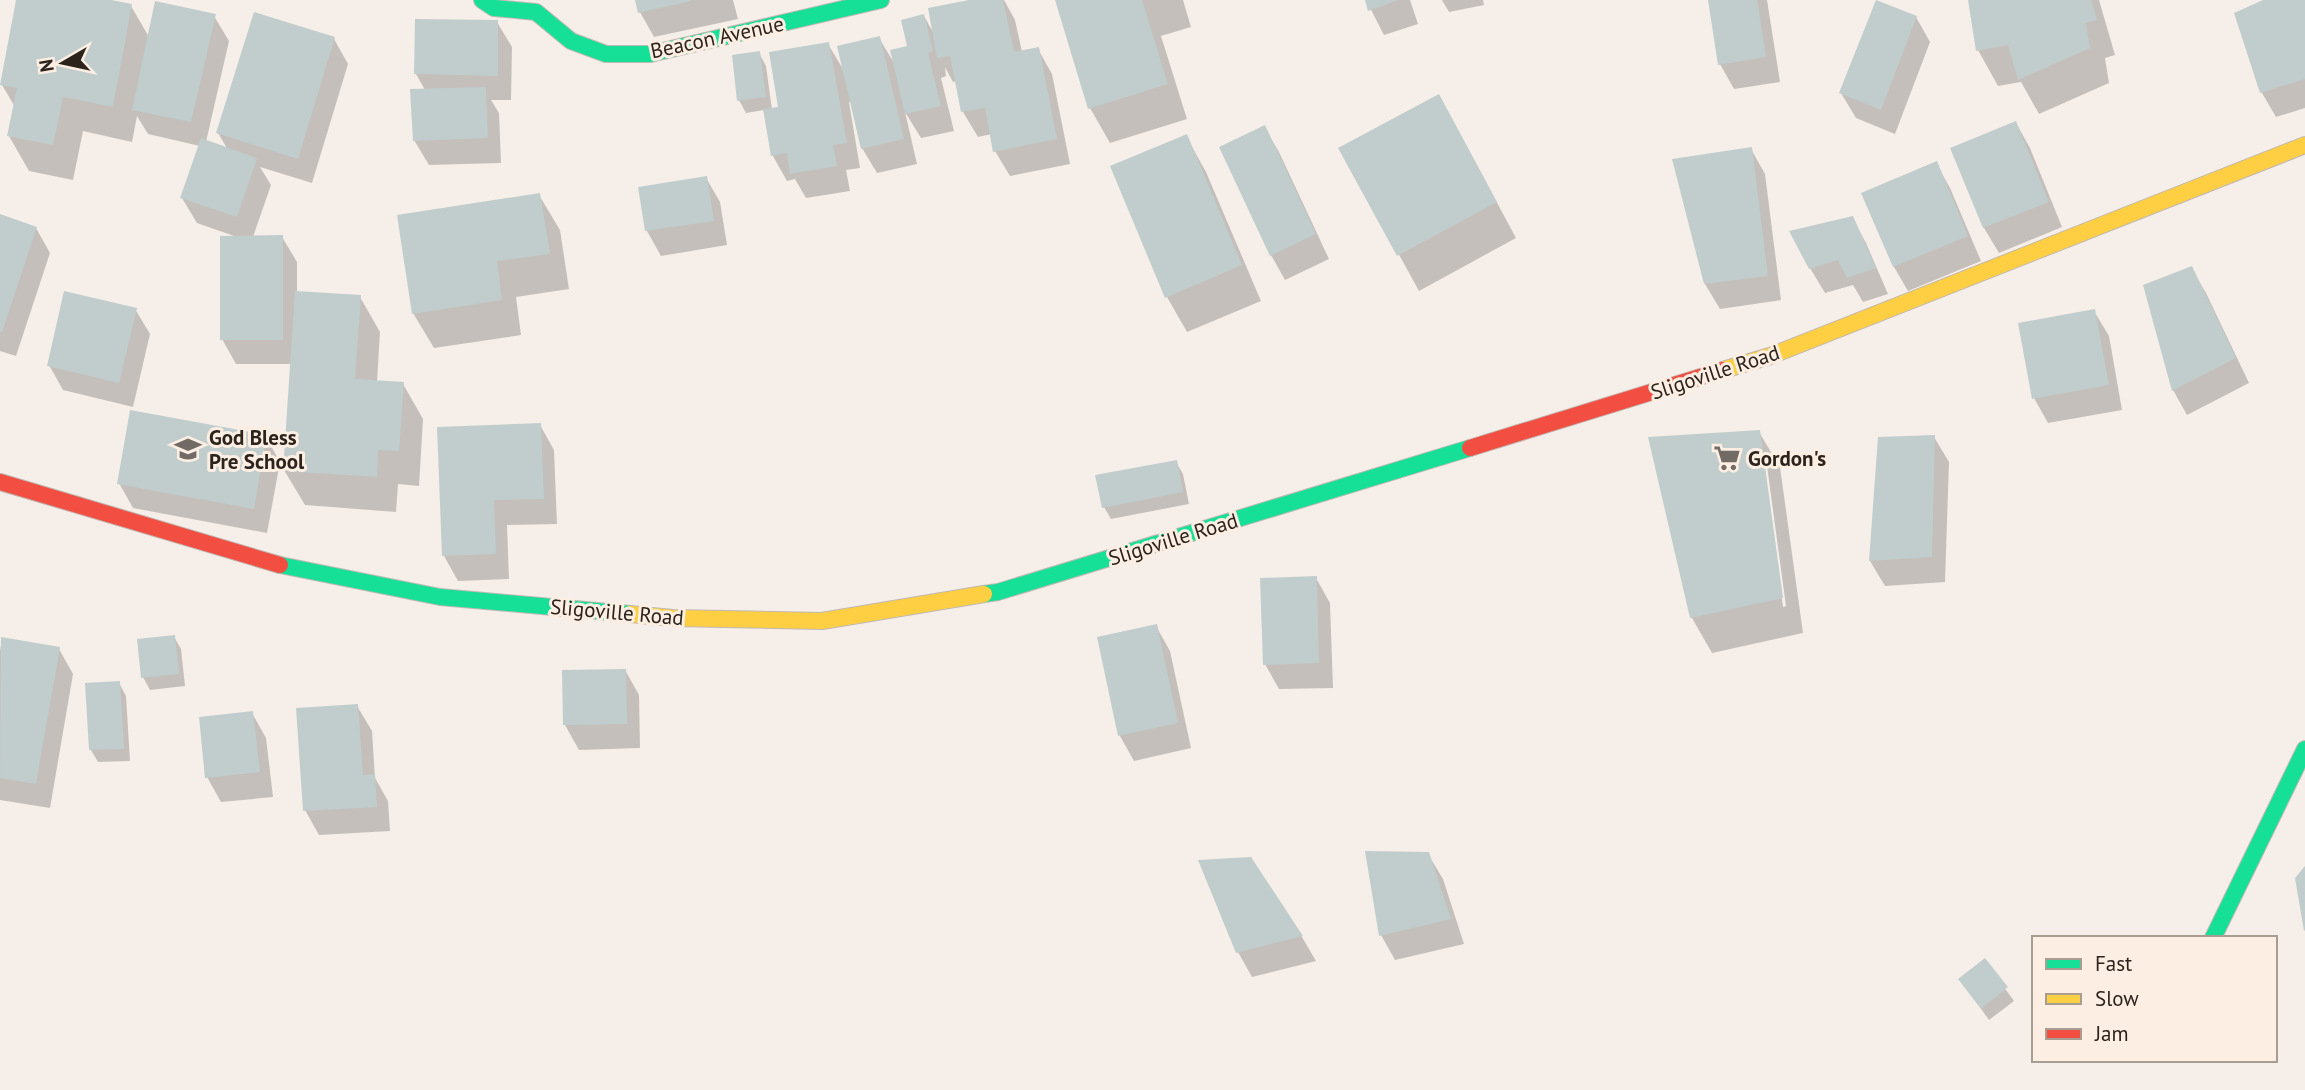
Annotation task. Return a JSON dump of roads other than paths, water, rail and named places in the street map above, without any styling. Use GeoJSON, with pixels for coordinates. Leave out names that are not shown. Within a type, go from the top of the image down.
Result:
{"type":"FeatureCollection","features":[{"type":"Feature","properties":{"kind":"street","name":"Beacon Avenue"},"geometry":{"type":"LineString","coordinates":[[482,0],[494,8],[536,12],[571,41],[606,54],[650,54],[881,0]]}},
{"type":"Feature","properties":{"kind":"street","name":"Sligoville Road"},"geometry":{"type":"LineString","coordinates":[[0,482],[285,566],[440,597],[673,618],[822,621],[998,592],[1770,356],[2305,145]]}},
{"type":"Feature","properties":{"kind":"street"},"geometry":{"type":"LineString","coordinates":[[2214,936],[2305,749]]}},
{"type":"Feature","properties":{"kind":"place","name":"God Bless Pre School"},"geometry":{"type":"Point","coordinates":[188,449]}},
{"type":"Feature","properties":{"kind":"place","name":"Gordon's"},"geometry":{"type":"Point","coordinates":[1727,458]}}]}
